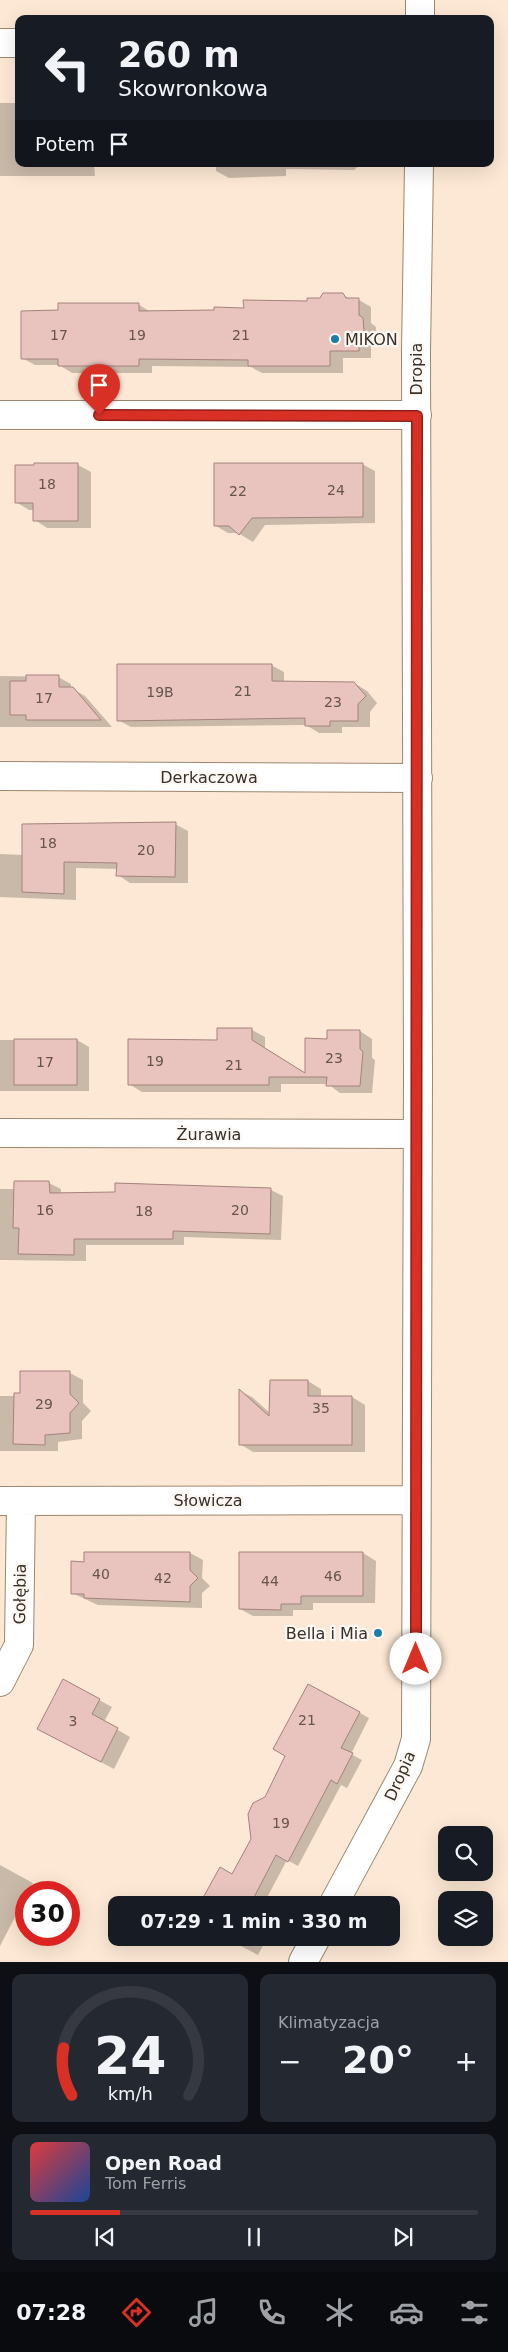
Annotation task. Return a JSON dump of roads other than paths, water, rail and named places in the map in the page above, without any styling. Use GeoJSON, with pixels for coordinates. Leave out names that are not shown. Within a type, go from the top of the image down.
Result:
{"type":"FeatureCollection","features":[{"type":"Feature","properties":{"kind":"street"},"geometry":{"type":"LineString","coordinates":[[420,0],[420,15]]}},
{"type":"Feature","properties":{"kind":"street"},"geometry":{"type":"LineString","coordinates":[[0,43],[15,43]]}},
{"type":"Feature","properties":{"kind":"street","name":"Dropia"},"geometry":{"type":"LineString","coordinates":[[338,1896],[408,1766],[416,1739],[417,416],[419,167]]}},
{"type":"Feature","properties":{"kind":"street"},"geometry":{"type":"LineString","coordinates":[[0,415],[417,416]]}},
{"type":"Feature","properties":{"kind":"street","name":"Derkaczowa"},"geometry":{"type":"LineString","coordinates":[[0,776],[418,778]]}},
{"type":"Feature","properties":{"kind":"street","name":"Żurawia"},"geometry":{"type":"LineString","coordinates":[[0,1133],[417,1134]]}},
{"type":"Feature","properties":{"kind":"street","name":"Słowicza"},"geometry":{"type":"LineString","coordinates":[[10,1501],[416,1500]]}},
{"type":"Feature","properties":{"kind":"street","name":"Gołębia"},"geometry":{"type":"LineString","coordinates":[[0,1682],[19,1645],[10,1501]]}},
{"type":"Feature","properties":{"kind":"street"},"geometry":{"type":"LineString","coordinates":[[303,1962],[312,1946]]}},
{"type":"Feature","properties":{"kind":"place","name":"MIKON"},"geometry":{"type":"Point","coordinates":[335,339]}},
{"type":"Feature","properties":{"kind":"place","name":"Bella i Mia"},"geometry":{"type":"Point","coordinates":[378,1633]}}]}
